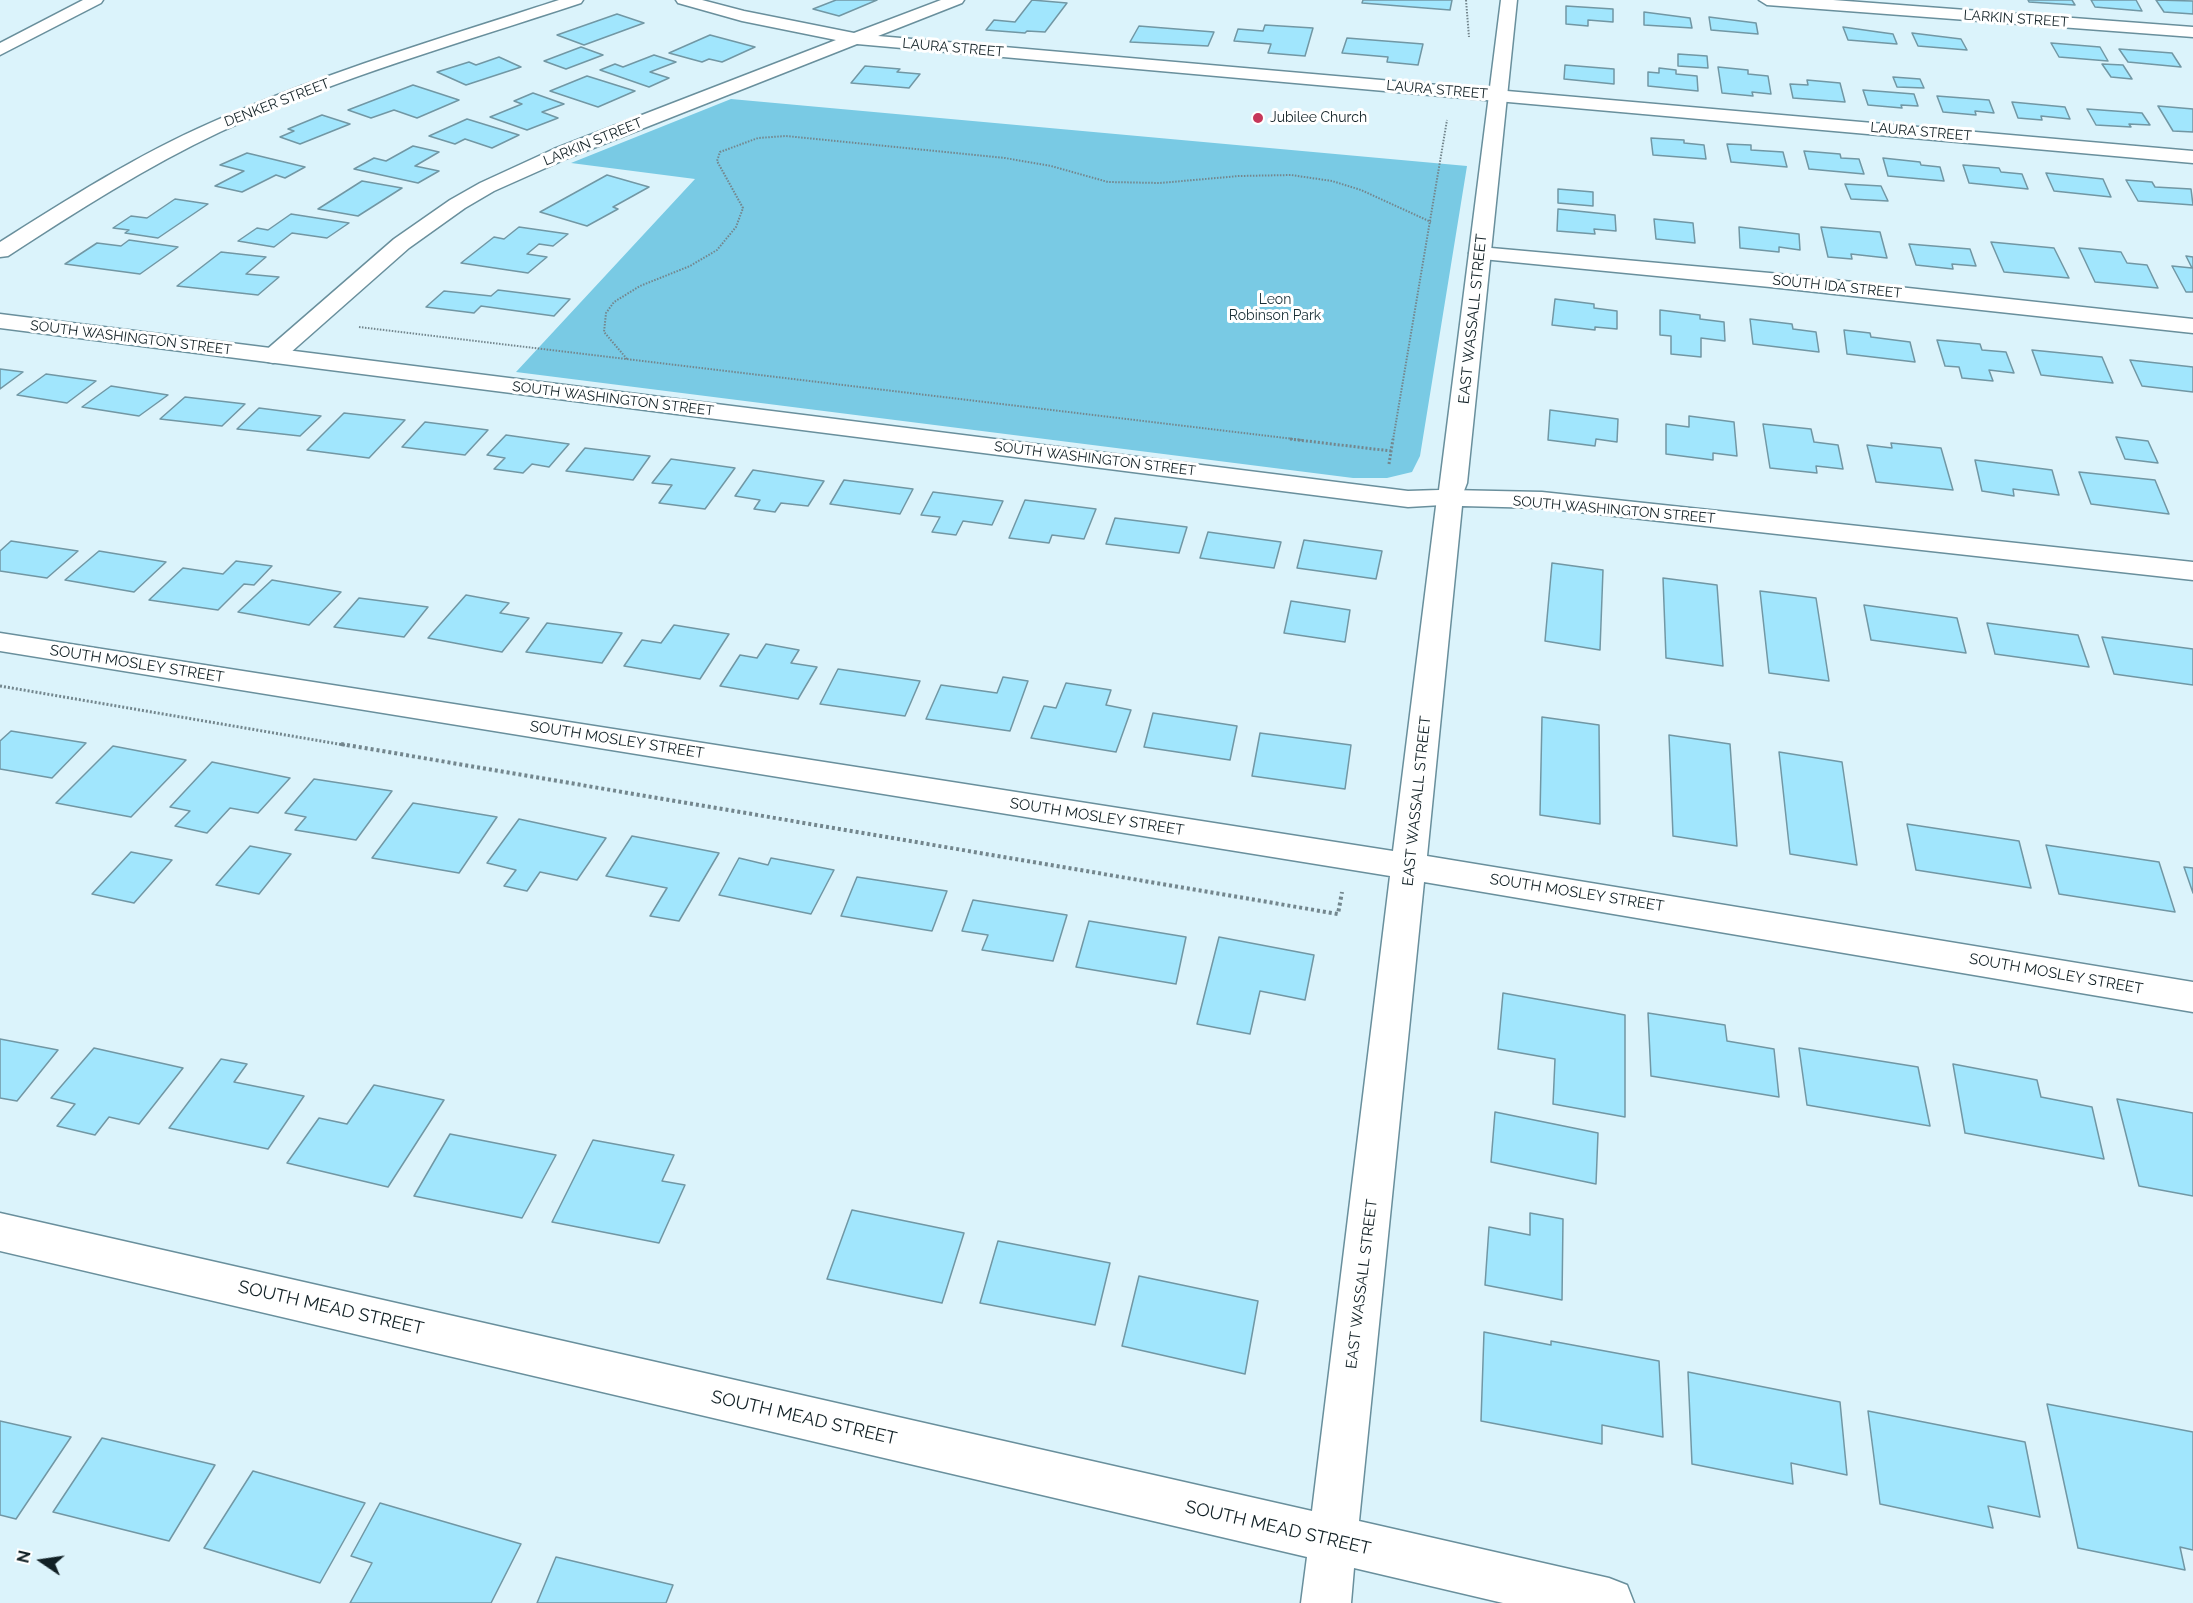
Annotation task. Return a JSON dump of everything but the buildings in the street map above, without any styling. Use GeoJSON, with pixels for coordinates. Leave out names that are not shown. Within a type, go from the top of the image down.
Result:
{"type":"FeatureCollection","features":[{"type":"Feature","properties":{"kind":"street"},"geometry":{"type":"LineString","coordinates":[[0,50],[95,0]]}},
{"type":"Feature","properties":{"kind":"street","name":"DENKER STREET"},"geometry":{"type":"LineString","coordinates":[[0,251],[107,183],[233,120],[399,58],[575,0]]}},
{"type":"Feature","properties":{"kind":"street","name":"LAURA STREET"},"geometry":{"type":"LineString","coordinates":[[684,0],[742,16],[856,39],[2193,157]]}},
{"type":"Feature","properties":{"kind":"street","name":"LARKIN STREET"},"geometry":{"type":"LineString","coordinates":[[273,356],[384,257],[486,188],[657,116],[956,0]]}},
{"type":"Feature","properties":{"kind":"street","name":"EAST WASSALL STREET"},"geometry":{"type":"LineString","coordinates":[[1326,1603],[1450,498],[1454,483],[1509,0]]}},
{"type":"Feature","properties":{"kind":"street","name":"LARKIN STREET"},"geometry":{"type":"LineString","coordinates":[[1767,0],[2193,32]]}},
{"type":"Feature","properties":{"kind":"street","name":"SOUTH IDA STREET"},"geometry":{"type":"LineString","coordinates":[[1480,253],[1770,280],[2193,326]]}},
{"type":"Feature","properties":{"kind":"street","name":"SOUTH WASHINGTON STREET"},"geometry":{"type":"LineString","coordinates":[[0,321],[1390,496],[1542,500],[2193,571]]}},
{"type":"Feature","properties":{"kind":"street","name":"SOUTH MOSLEY STREET"},"geometry":{"type":"LineString","coordinates":[[0,642],[1410,867],[2193,997]]}},
{"type":"Feature","properties":{"kind":"street","name":"SOUTH MEAD STREET"},"geometry":{"type":"LineString","coordinates":[[0,1232],[1609,1603]]}},
{"type":"Feature","properties":{"kind":"path"},"geometry":{"type":"LineString","coordinates":[[628,359],[604,332],[605,314],[619,296],[682,269],[716,251],[729,236],[742,220],[744,207],[740,194],[728,180],[717,161],[720,152],[751,139],[771,136],[825,140],[1025,160],[1107,182],[1156,184],[1240,177],[1316,178],[1382,197],[1431,222]]}},
{"type":"Feature","properties":{"kind":"path"},"geometry":{"type":"LineString","coordinates":[[1390,496],[1391,451],[1438,181]]}},
{"type":"Feature","properties":{"kind":"path"},"geometry":{"type":"LineString","coordinates":[[351,326],[1391,451]]}},
{"type":"Feature","properties":{"kind":"path"},"geometry":{"type":"LineString","coordinates":[[0,686],[1338,914]]}},
{"type":"Feature","properties":{"kind":"green space","name":"Leon Robinson Park"},"geometry":{"type":"Polygon","coordinates":[[[731,99],[1467,166],[1420,456],[1412,472],[1387,478],[1353,478],[516,372],[695,179],[571,163],[731,99]]]}},
{"type":"Feature","properties":{"kind":"place","name":"Jubilee Church"},"geometry":{"type":"Point","coordinates":[1258,118]}}]}
